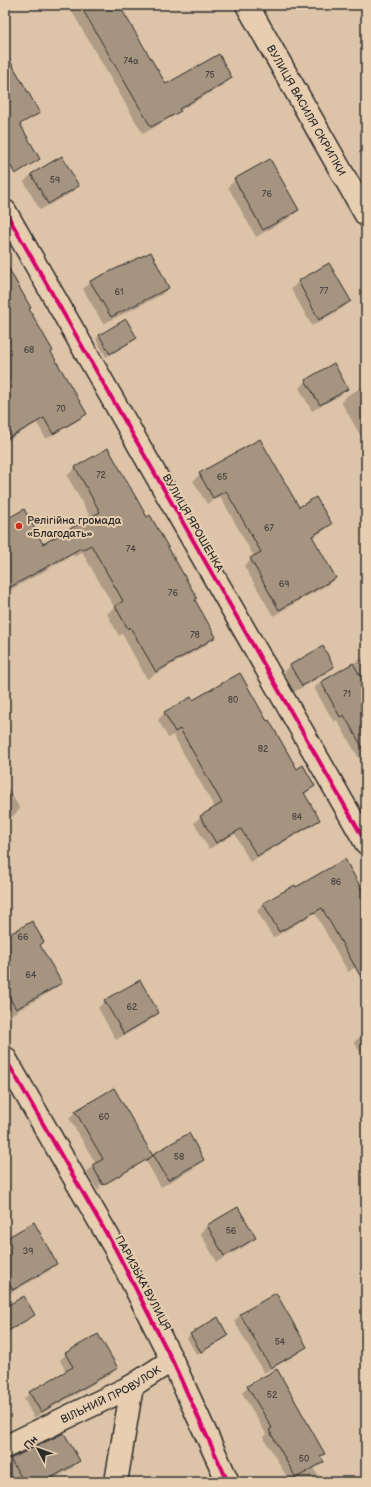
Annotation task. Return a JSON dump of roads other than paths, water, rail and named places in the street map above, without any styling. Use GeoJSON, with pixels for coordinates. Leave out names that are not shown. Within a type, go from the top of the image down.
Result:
{"type":"FeatureCollection","features":[{"type":"Feature","properties":{"kind":"street","name":"ВУЛИЦЯ ВАСИЛЯ СКРИПКИ"},"geometry":{"type":"LineString","coordinates":[[247,5],[366,215]]}},
{"type":"Feature","properties":{"kind":"street","name":"ВУЛИЦЯ ЯРОШЕНКА"},"geometry":{"type":"LineString","coordinates":[[5,211],[366,843]]}},
{"type":"Feature","properties":{"kind":"street","name":"ПАРИЗЬКА ВУЛИЦЯ"},"geometry":{"type":"LineString","coordinates":[[5,1058],[116,1250],[172,1360],[228,1482]]}},
{"type":"Feature","properties":{"kind":"street","name":"ВІЛЬНИЙ ПРОВУЛОК"},"geometry":{"type":"LineString","coordinates":[[5,1447],[132,1386],[172,1360]]}},
{"type":"Feature","properties":{"kind":"street"},"geometry":{"type":"LineString","coordinates":[[116,1482],[132,1386]]}},
{"type":"Feature","properties":{"kind":"place","name":"Релігійна громада «Благодать»"},"geometry":{"type":"Point","coordinates":[19,526]}}]}
